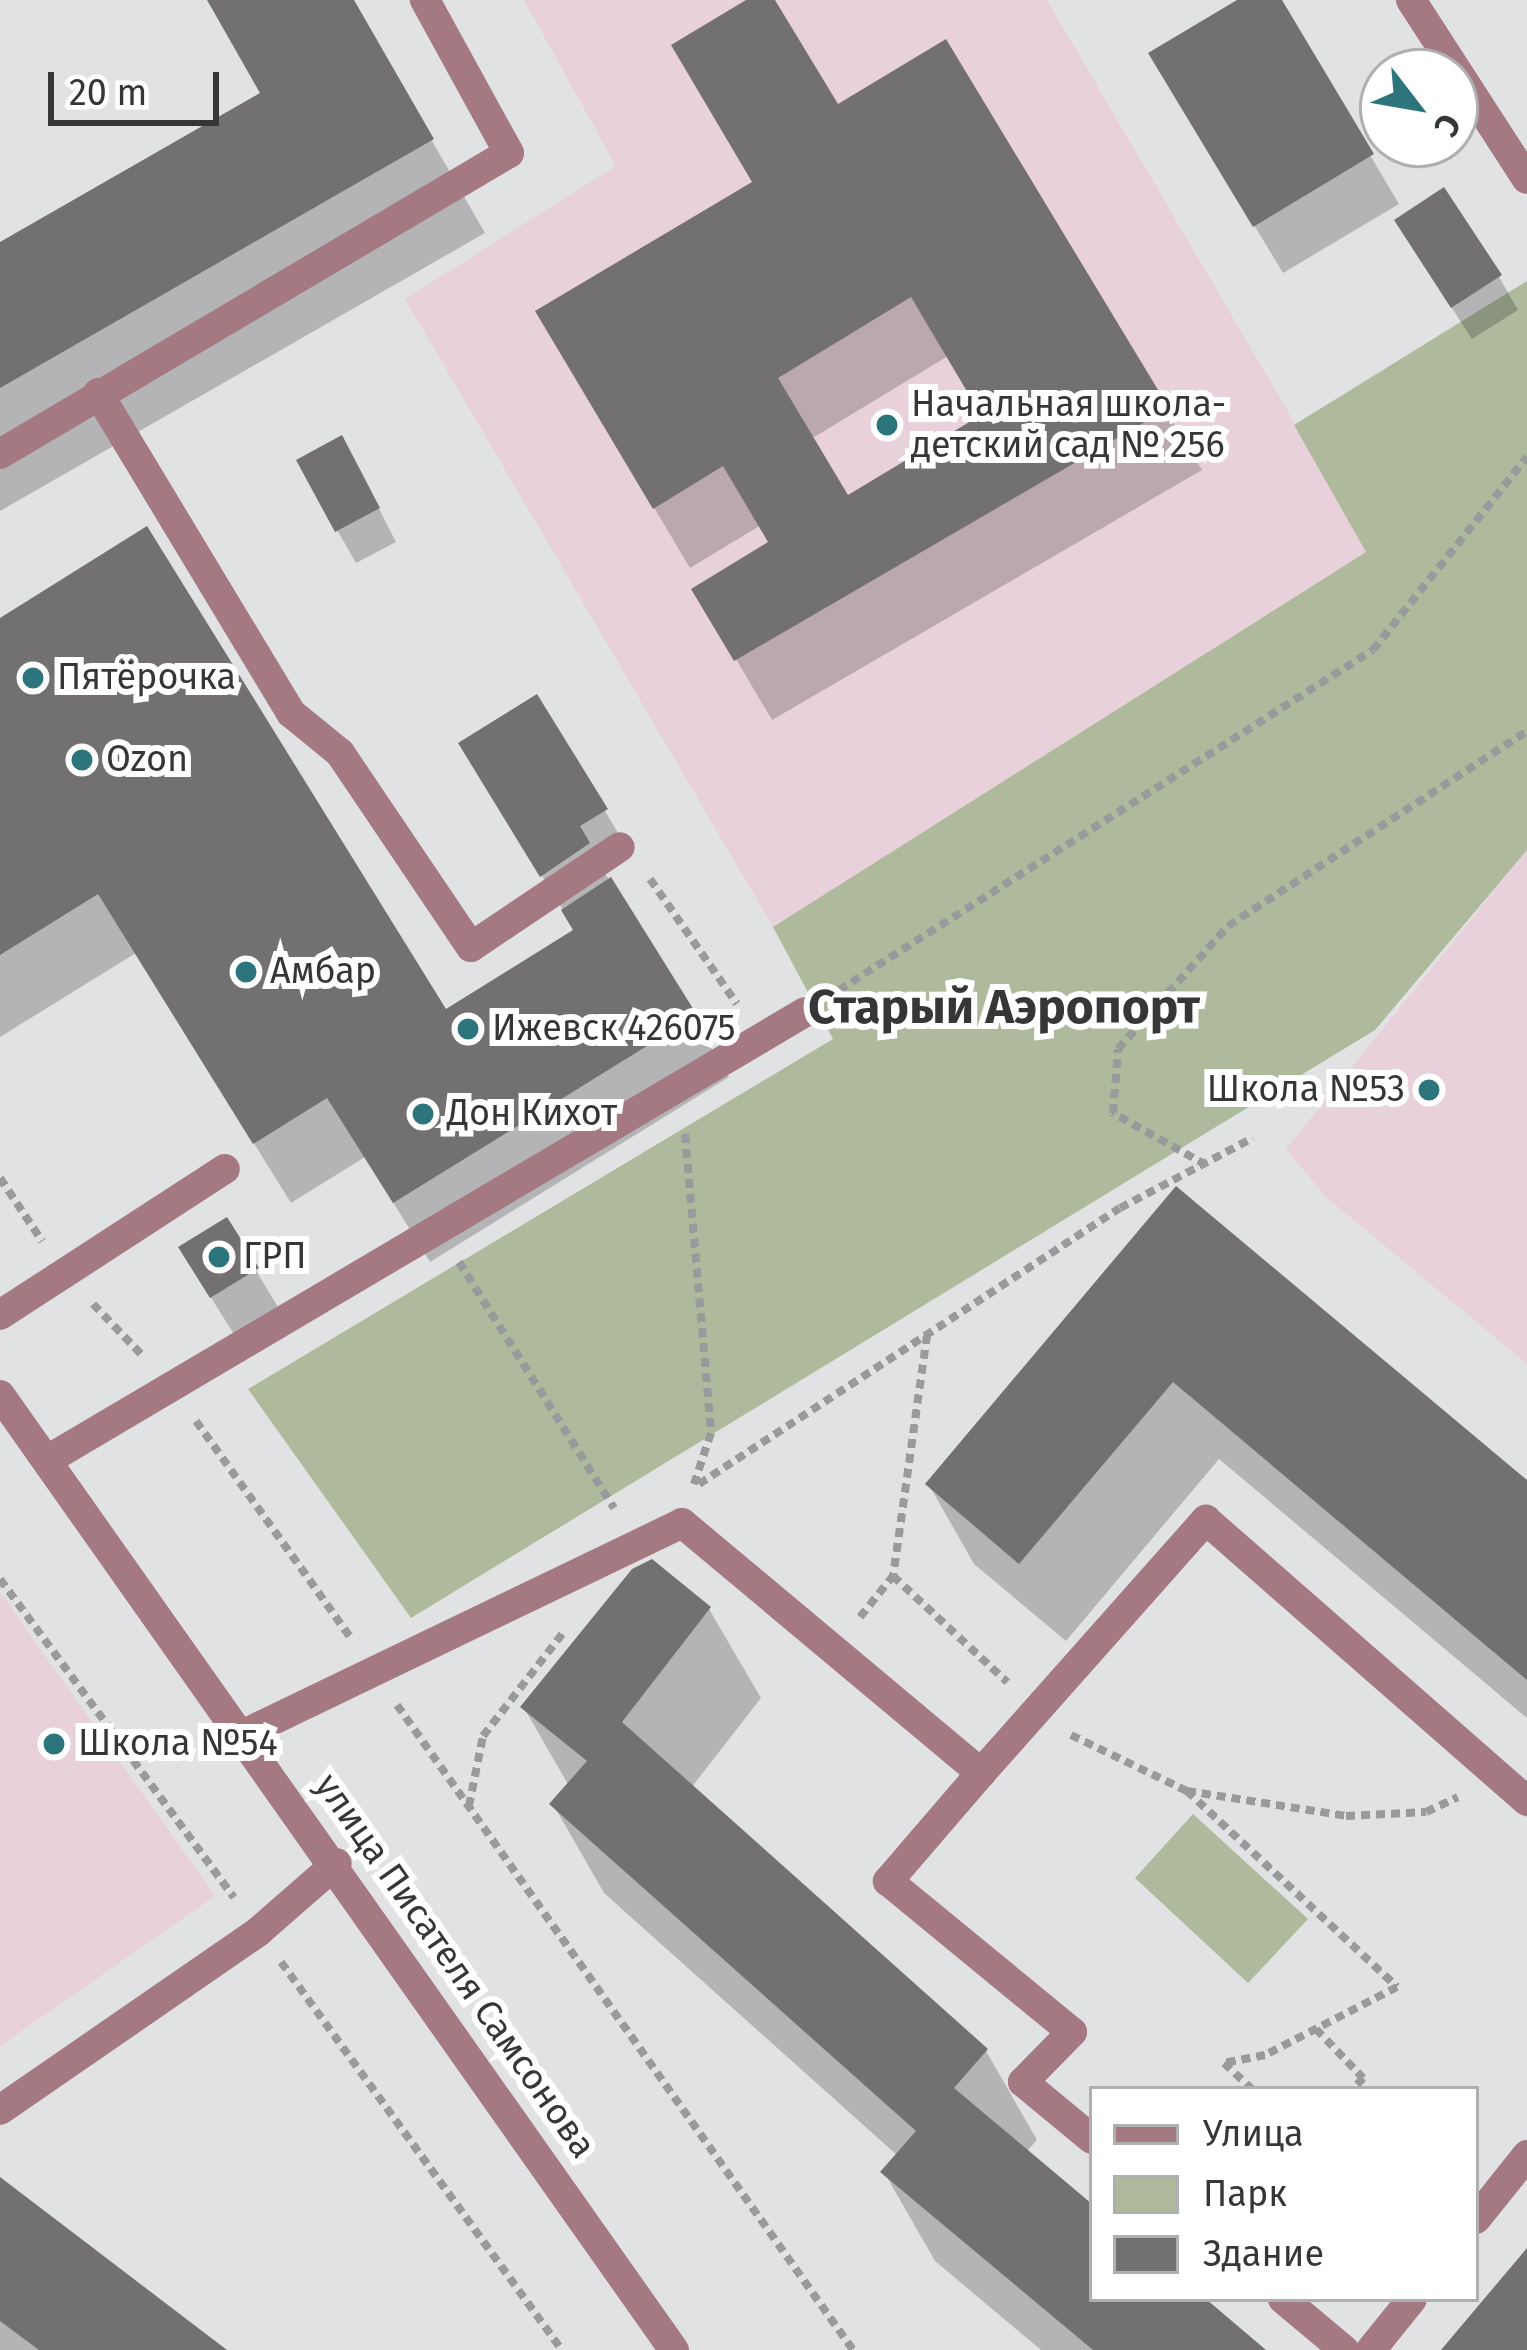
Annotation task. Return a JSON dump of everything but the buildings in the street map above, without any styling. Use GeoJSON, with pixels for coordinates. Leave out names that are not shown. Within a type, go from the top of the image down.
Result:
{"type":"FeatureCollection","features":[{"type":"Feature","properties":{"kind":"street"},"geometry":{"type":"LineString","coordinates":[[0,454],[509,153],[424,0]]}},
{"type":"Feature","properties":{"kind":"street"},"geometry":{"type":"LineString","coordinates":[[1411,0],[1527,178]]}},
{"type":"Feature","properties":{"kind":"street"},"geometry":{"type":"LineString","coordinates":[[98,393],[291,713],[340,753],[471,947],[620,847]]}},
{"type":"Feature","properties":{"kind":"street"},"geometry":{"type":"LineString","coordinates":[[49,1459],[169,1382],[439,1230],[805,1012]]}},
{"type":"Feature","properties":{"kind":"street"},"geometry":{"type":"LineString","coordinates":[[0,1315],[225,1169]]}},
{"type":"Feature","properties":{"kind":"street","name":"улица Писателя Самсонова"},"geometry":{"type":"LineString","coordinates":[[0,1395],[246,1733],[674,2350]]}},
{"type":"Feature","properties":{"kind":"street"},"geometry":{"type":"LineString","coordinates":[[1089,2136],[1024,2082],[1072,2032],[888,1881],[1205,1520],[1527,1801]]}},
{"type":"Feature","properties":{"kind":"street"},"geometry":{"type":"LineString","coordinates":[[246,1733],[378,1677],[682,1522],[981,1773]]}},
{"type":"Feature","properties":{"kind":"street"},"geometry":{"type":"LineString","coordinates":[[0,2110],[259,1931],[337,1863]]}},
{"type":"Feature","properties":{"kind":"street"},"geometry":{"type":"LineString","coordinates":[[1479,2215],[1527,2155]]}},
{"type":"Feature","properties":{"kind":"street"},"geometry":{"type":"LineString","coordinates":[[1287,2302],[1344,2350]]}},
{"type":"Feature","properties":{"kind":"street"},"geometry":{"type":"LineString","coordinates":[[1371,2350],[1410,2302]]}},
{"type":"Feature","properties":{"kind":"path"},"geometry":{"type":"LineString","coordinates":[[805,1012],[1373,650],[1527,457]]}},
{"type":"Feature","properties":{"kind":"path"},"geometry":{"type":"LineString","coordinates":[[1206,1166],[1113,1113],[1118,1049],[1228,926],[1527,731]]}},
{"type":"Feature","properties":{"kind":"path"},"geometry":{"type":"LineString","coordinates":[[620,847],[688,920],[757,1039]]}},
{"type":"Feature","properties":{"kind":"path"},"geometry":{"type":"LineString","coordinates":[[681,1084],[711,1433],[682,1522]]}},
{"type":"Feature","properties":{"kind":"path"},"geometry":{"type":"LineString","coordinates":[[692,1488],[927,1334],[1253,1138]]}},
{"type":"Feature","properties":{"kind":"path"},"geometry":{"type":"LineString","coordinates":[[0,1178],[63,1272],[169,1382],[853,2350]]}},
{"type":"Feature","properties":{"kind":"path"},"geometry":{"type":"LineString","coordinates":[[439,1230],[635,1542]]}},
{"type":"Feature","properties":{"kind":"path"},"geometry":{"type":"LineString","coordinates":[[927,1334],[893,1576],[1034,1712],[1187,1791],[1397,1987],[1316,2030],[1224,2063],[1249,2086]]}},
{"type":"Feature","properties":{"kind":"path"},"geometry":{"type":"LineString","coordinates":[[469,1807],[483,1736],[578,1616]]}},
{"type":"Feature","properties":{"kind":"path"},"geometry":{"type":"LineString","coordinates":[[1187,1791],[1346,1816],[1426,1812],[1500,1778]]}},
{"type":"Feature","properties":{"kind":"path"},"geometry":{"type":"LineString","coordinates":[[1316,2030],[1363,2078],[1356,2086]]}},
{"type":"Feature","properties":{"kind":"shaded area","name":"Начальная школа- детский сад № 256"},"geometry":{"type":"Polygon","coordinates":[[[524,0],[1047,0],[1369,550],[773,927],[405,299],[616,166],[524,0]]]}},
{"type":"Feature","properties":{"kind":"shaded area","name":"Школа №53"},"geometry":{"type":"Polygon","coordinates":[[[1527,850],[1527,1364],[1326,1197],[1286,1149],[1527,850]]]}},
{"type":"Feature","properties":{"kind":"shaded area","name":"Школа №54"},"geometry":{"type":"Polygon","coordinates":[[[0,1592],[215,1896],[0,2046],[0,1592]]]}},
{"type":"Feature","properties":{"kind":"green space"},"geometry":{"type":"Polygon","coordinates":[[[1527,281],[1527,850],[1375,1030],[411,1618],[248,1389],[833,1039],[773,927],[1366,552],[1294,425],[1527,281]]]}},
{"type":"Feature","properties":{"kind":"green space"},"geometry":{"type":"Polygon","coordinates":[[[1193,1814],[1308,1919],[1248,1983],[1135,1878],[1193,1814]]]}},
{"type":"Feature","properties":{"kind":"place","name":"Начальная школа- детский сад № 256"},"geometry":{"type":"Point","coordinates":[887,425]}},
{"type":"Feature","properties":{"kind":"place","name":"Пятёрочка"},"geometry":{"type":"Point","coordinates":[33,678]}},
{"type":"Feature","properties":{"kind":"place","name":"Ozon"},"geometry":{"type":"Point","coordinates":[82,760]}},
{"type":"Feature","properties":{"kind":"place","name":"Амбар"},"geometry":{"type":"Point","coordinates":[246,972]}},
{"type":"Feature","properties":{"kind":"place","name":"Ижевск 426075"},"geometry":{"type":"Point","coordinates":[468,1029]}},
{"type":"Feature","properties":{"kind":"place","name":"Школа №53"},"geometry":{"type":"Point","coordinates":[1429,1090]}},
{"type":"Feature","properties":{"kind":"place","name":"Дон Кихот"},"geometry":{"type":"Point","coordinates":[423,1114]}},
{"type":"Feature","properties":{"kind":"place","name":"ГРП"},"geometry":{"type":"Point","coordinates":[219,1257]}},
{"type":"Feature","properties":{"kind":"place","name":"Школа №54"},"geometry":{"type":"Point","coordinates":[54,1744]}},
{"type":"Feature","properties":{"kind":"district","name":"Старый Аэропорт"},"geometry":{"type":"Point","coordinates":[1004,1008]}}]}
